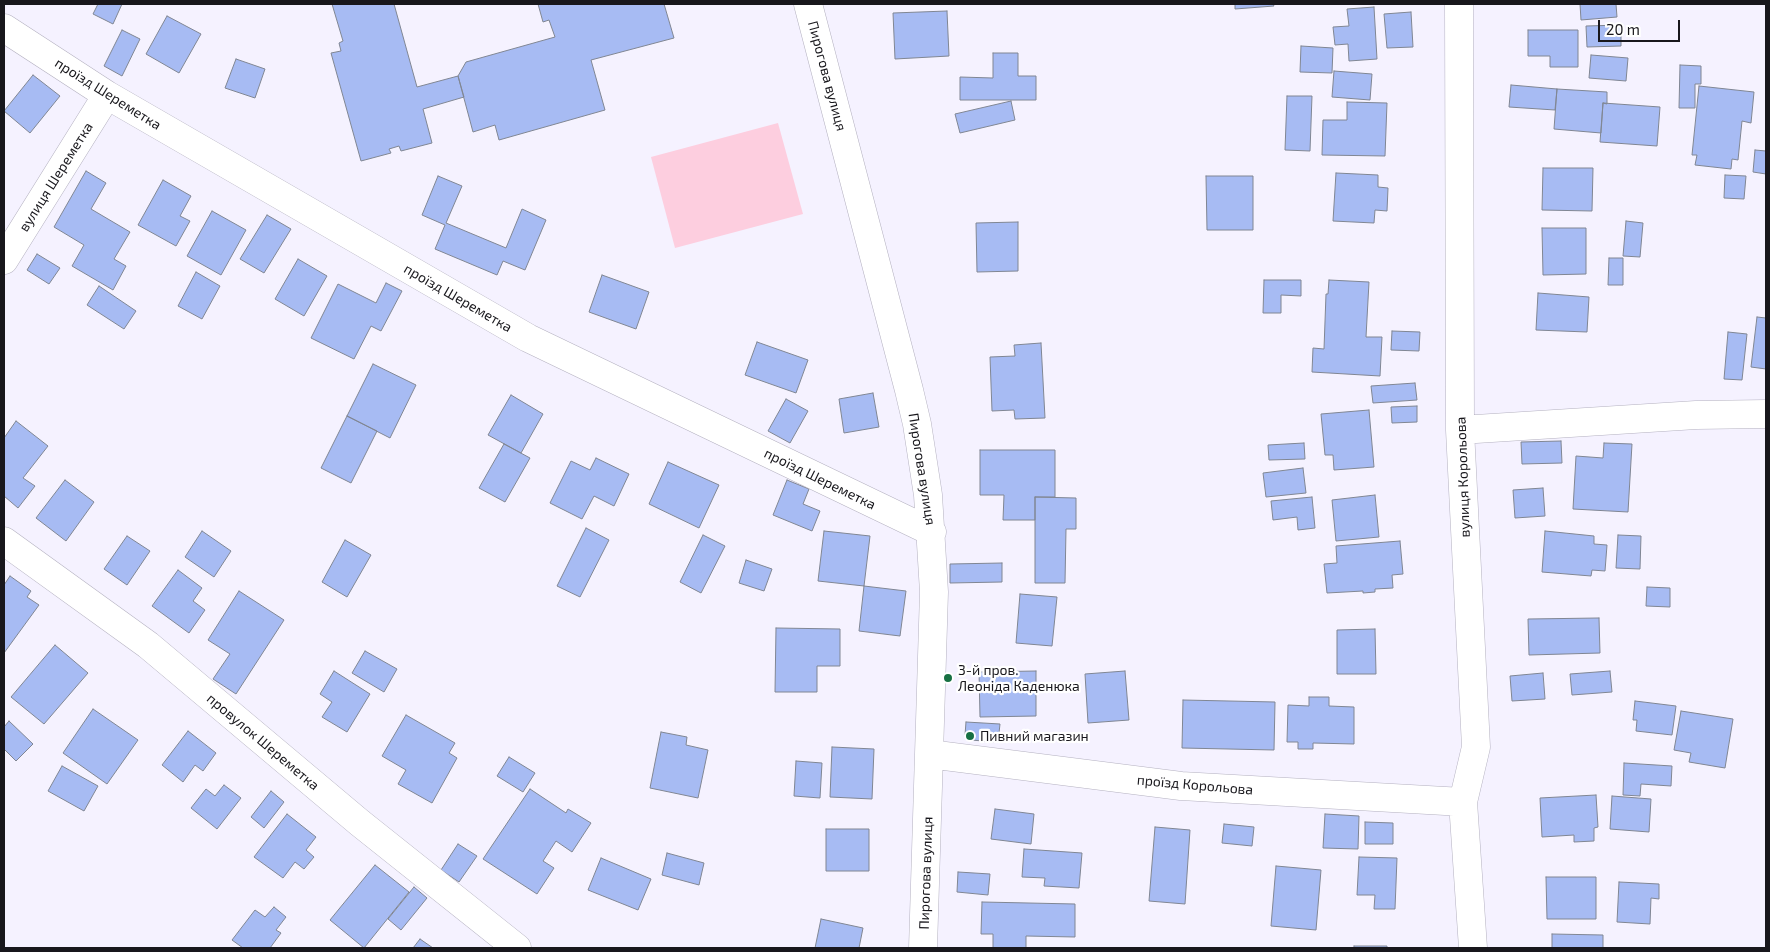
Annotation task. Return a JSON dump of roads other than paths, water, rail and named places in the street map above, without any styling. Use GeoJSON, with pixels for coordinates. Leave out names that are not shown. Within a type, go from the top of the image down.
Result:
{"type":"FeatureCollection","features":[{"type":"Feature","properties":{"kind":"street","name":"Пирогова вулиця"},"geometry":{"type":"LineString","coordinates":[[808,4],[917,424],[932,532],[934,592],[923,948]]}},
{"type":"Feature","properties":{"kind":"street","name":"вулиця Корольова"},"geometry":{"type":"LineString","coordinates":[[1459,4],[1460,430],[1476,747],[1463,802],[1473,948]]}},
{"type":"Feature","properties":{"kind":"street","name":"проїзд Шереметка"},"geometry":{"type":"LineString","coordinates":[[4,28],[107,95],[528,338],[932,532]]}},
{"type":"Feature","properties":{"kind":"street","name":"вулиця Шереметка"},"geometry":{"type":"LineString","coordinates":[[4,260],[107,95]]}},
{"type":"Feature","properties":{"kind":"street"},"geometry":{"type":"LineString","coordinates":[[1460,430],[1696,415],[1766,414]]}},
{"type":"Feature","properties":{"kind":"street","name":"провулок Шереметка"},"geometry":{"type":"LineString","coordinates":[[4,541],[148,645],[360,823],[517,948]]}},
{"type":"Feature","properties":{"kind":"street","name":"проїзд Корольова"},"geometry":{"type":"LineString","coordinates":[[930,754],[1180,786],[1463,802]]}},
{"type":"Feature","properties":{"kind":"place","name":"3-й пров. Леоніда Каденюка"},"geometry":{"type":"Point","coordinates":[948,678]}},
{"type":"Feature","properties":{"kind":"place","name":"Пивний магазин"},"geometry":{"type":"Point","coordinates":[970,736]}}]}
